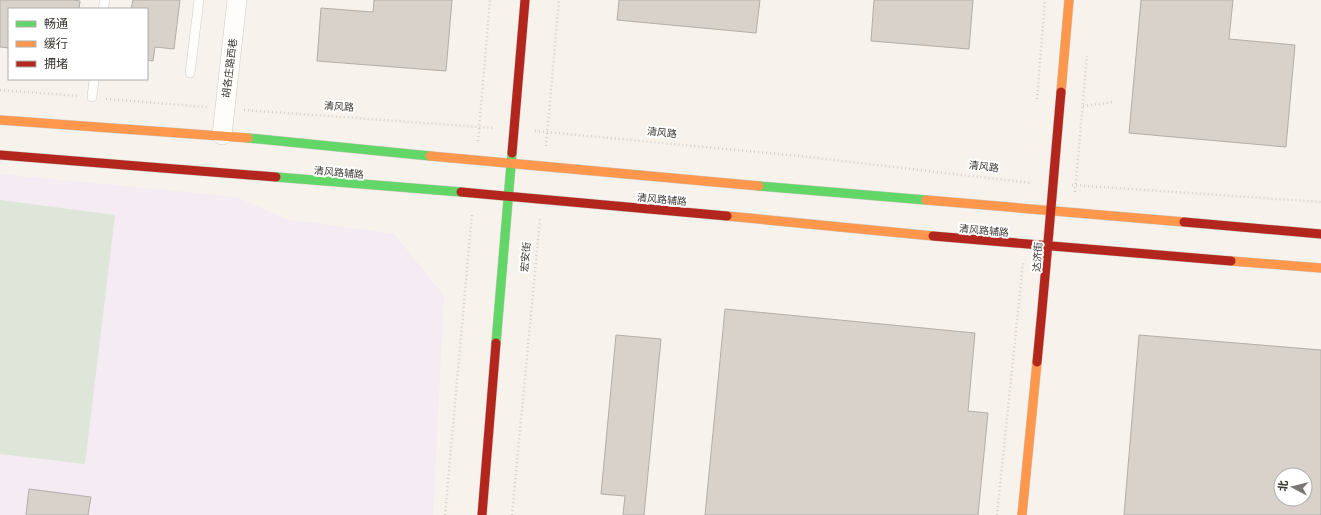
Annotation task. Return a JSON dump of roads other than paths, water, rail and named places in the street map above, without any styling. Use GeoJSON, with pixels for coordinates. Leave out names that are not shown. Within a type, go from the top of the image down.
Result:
{"type":"FeatureCollection","features":[{"type":"Feature","properties":{"kind":"street","name":"胡各庄路西巷"},"geometry":{"type":"LineString","coordinates":[[222,135],[237,0]]}},
{"type":"Feature","properties":{"kind":"street"},"geometry":{"type":"LineString","coordinates":[[482,515],[507,198],[525,0]]}},
{"type":"Feature","properties":{"kind":"street","name":"达济街"},"geometry":{"type":"LineString","coordinates":[[1022,515],[1049,246],[1052,184],[1069,0]]}},
{"type":"Feature","properties":{"kind":"street"},"geometry":{"type":"LineString","coordinates":[[0,120],[222,135],[510,164],[1321,234]]}},
{"type":"Feature","properties":{"kind":"street","name":"清风路辅路"},"geometry":{"type":"LineString","coordinates":[[0,155],[541,200],[1049,246],[1321,268]]}},
{"type":"Feature","properties":{"kind":"lane"},"geometry":{"type":"LineString","coordinates":[[190,73],[199,0]]}},
{"type":"Feature","properties":{"kind":"lane"},"geometry":{"type":"LineString","coordinates":[[92,98],[94,80]]}}]}
